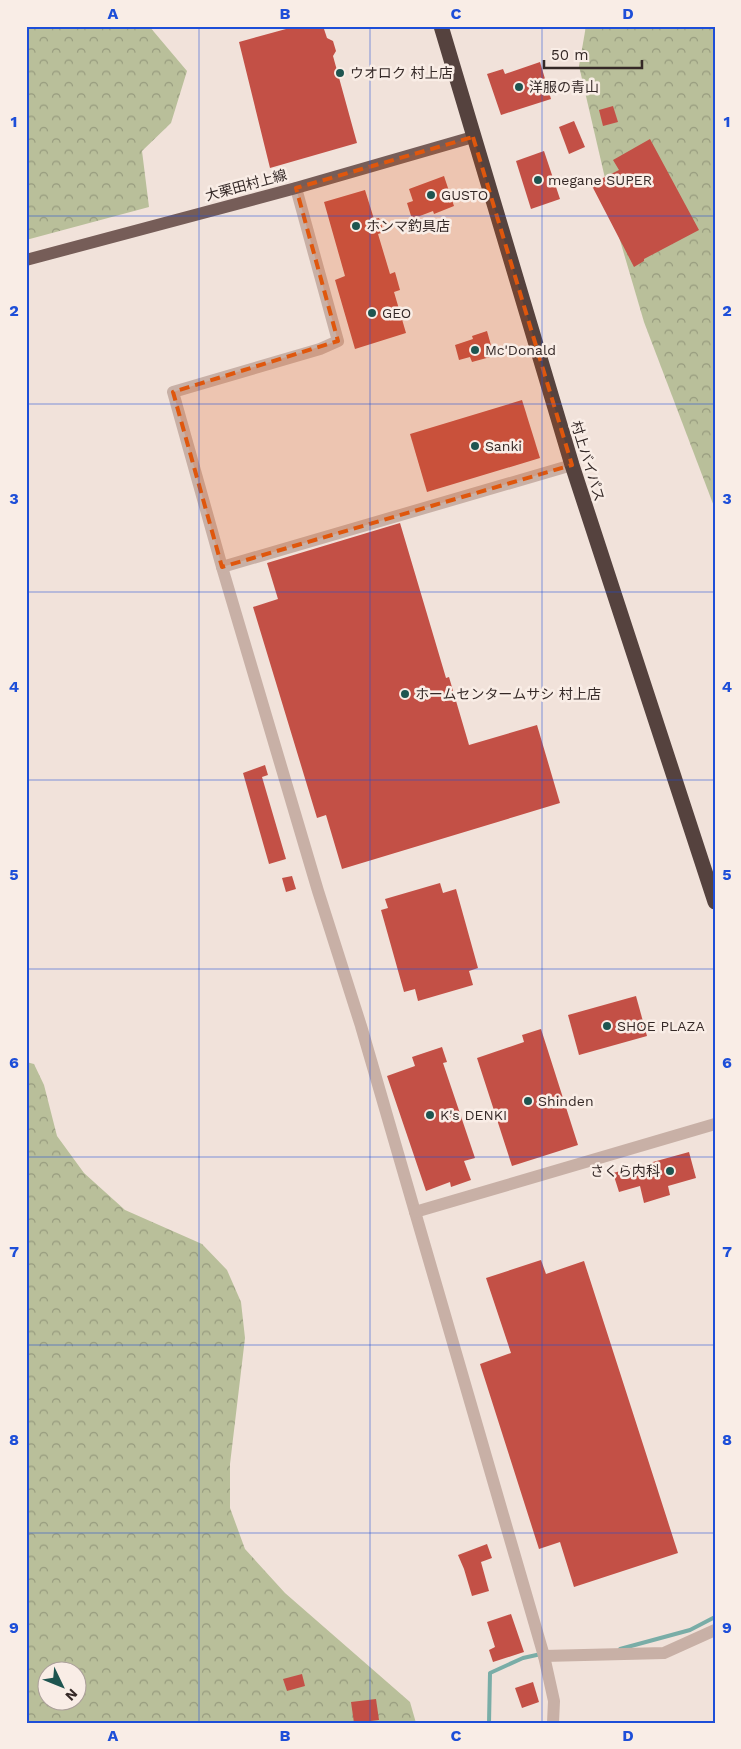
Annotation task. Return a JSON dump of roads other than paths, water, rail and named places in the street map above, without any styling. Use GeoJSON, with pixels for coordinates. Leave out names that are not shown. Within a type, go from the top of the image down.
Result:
{"type":"FeatureCollection","features":[{"type":"Feature","properties":{"kind":"highway","name":"村上バイパス"},"geometry":{"type":"LineString","coordinates":[[440,26],[572,466],[715,902]]}},
{"type":"Feature","properties":{"kind":"main road","name":"大栗田村上線"},"geometry":{"type":"LineString","coordinates":[[26,260],[296,188],[473,137]]}},
{"type":"Feature","properties":{"kind":"street"},"geometry":{"type":"LineString","coordinates":[[296,188],[338,341],[320,349],[173,392],[222,566],[415,1212],[544,1656],[554,1701],[553,1723]]}},
{"type":"Feature","properties":{"kind":"street"},"geometry":{"type":"LineString","coordinates":[[222,566],[572,466]]}},
{"type":"Feature","properties":{"kind":"street"},"geometry":{"type":"LineString","coordinates":[[415,1212],[715,1124]]}},
{"type":"Feature","properties":{"kind":"street"},"geometry":{"type":"LineString","coordinates":[[544,1656],[664,1653],[715,1630]]}},
{"type":"Feature","properties":{"kind":"waterway"},"geometry":{"type":"LineString","coordinates":[[620,1649],[690,1630],[715,1617]]}},
{"type":"Feature","properties":{"kind":"waterway"},"geometry":{"type":"LineString","coordinates":[[489,1723],[490,1673],[523,1658],[541,1654]]}},
{"type":"Feature","properties":{"kind":"place","name":"ウオロク 村上店"},"geometry":{"type":"Point","coordinates":[340,73]}},
{"type":"Feature","properties":{"kind":"place","name":"洋服の青山"},"geometry":{"type":"Point","coordinates":[519,87]}},
{"type":"Feature","properties":{"kind":"place","name":"megane SUPER"},"geometry":{"type":"Point","coordinates":[538,180]}},
{"type":"Feature","properties":{"kind":"place","name":"GUSTO"},"geometry":{"type":"Point","coordinates":[431,195]}},
{"type":"Feature","properties":{"kind":"place","name":"ホンマ釣具店"},"geometry":{"type":"Point","coordinates":[356,226]}},
{"type":"Feature","properties":{"kind":"place","name":"GEO"},"geometry":{"type":"Point","coordinates":[372,313]}},
{"type":"Feature","properties":{"kind":"place","name":"Mc'Donald"},"geometry":{"type":"Point","coordinates":[475,350]}},
{"type":"Feature","properties":{"kind":"place","name":"Sanki"},"geometry":{"type":"Point","coordinates":[475,446]}},
{"type":"Feature","properties":{"kind":"place","name":"ホームセンタームサシ 村上店"},"geometry":{"type":"Point","coordinates":[405,694]}},
{"type":"Feature","properties":{"kind":"place","name":"SHOE PLAZA"},"geometry":{"type":"Point","coordinates":[607,1026]}},
{"type":"Feature","properties":{"kind":"place","name":"Shinden"},"geometry":{"type":"Point","coordinates":[528,1101]}},
{"type":"Feature","properties":{"kind":"place","name":"K's DENKI"},"geometry":{"type":"Point","coordinates":[430,1115]}},
{"type":"Feature","properties":{"kind":"place","name":"さくら内科"},"geometry":{"type":"Point","coordinates":[670,1171]}}]}
